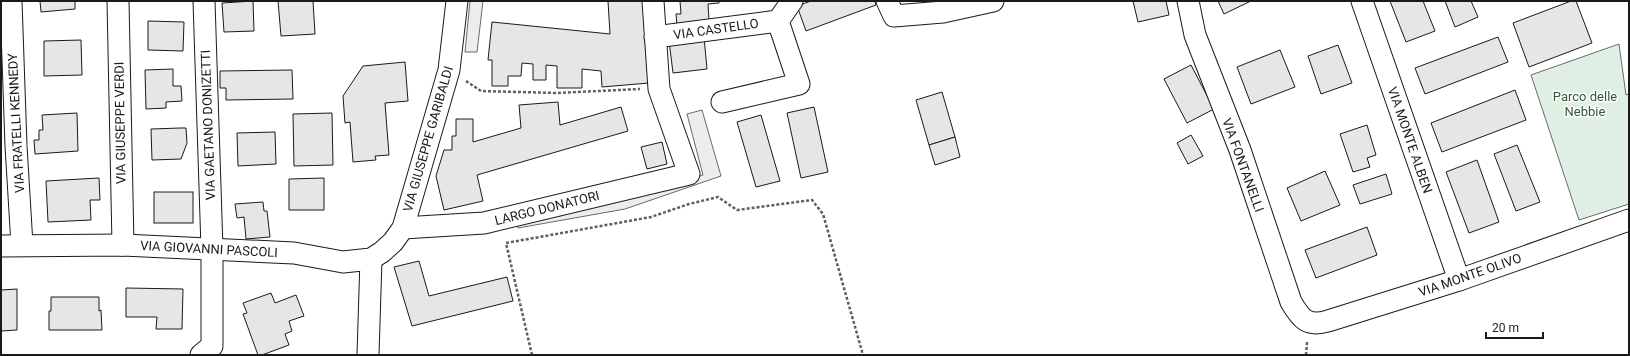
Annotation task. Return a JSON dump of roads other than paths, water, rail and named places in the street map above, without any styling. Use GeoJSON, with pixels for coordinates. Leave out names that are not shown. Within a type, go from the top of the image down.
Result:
{"type":"FeatureCollection","features":[{"type":"Feature","properties":{"kind":"street","name":"VIA FRATELLI KENNEDY"},"geometry":{"type":"LineString","coordinates":[[11,1],[7,64],[22,244]]}},
{"type":"Feature","properties":{"kind":"street","name":"VIA GIUSEPPE VERDI"},"geometry":{"type":"LineString","coordinates":[[118,1],[122,245]]}},
{"type":"Feature","properties":{"kind":"street","name":"VIA GAETANO DONIZETTI"},"geometry":{"type":"LineString","coordinates":[[201,355],[212,346],[212,249],[204,1]]}},
{"type":"Feature","properties":{"kind":"street","name":"VIA GIUSEPPE GARIBALDI"},"geometry":{"type":"LineString","coordinates":[[403,228],[449,70],[457,1]]}},
{"type":"Feature","properties":{"kind":"street"},"geometry":{"type":"LineString","coordinates":[[653,1],[655,37]]}},
{"type":"Feature","properties":{"kind":"street"},"geometry":{"type":"LineString","coordinates":[[722,102],[799,84],[778,21],[792,1]]}},
{"type":"Feature","properties":{"kind":"street"},"geometry":{"type":"LineString","coordinates":[[887,1],[894,16],[943,12],[993,1]]}},
{"type":"Feature","properties":{"kind":"street","name":"VIA FONTANELLI"},"geometry":{"type":"LineString","coordinates":[[1188,1],[1195,35],[1240,150],[1291,302],[1298,315],[1309,323]]}},
{"type":"Feature","properties":{"kind":"street","name":"VIA MONTE ALBEN"},"geometry":{"type":"LineString","coordinates":[[1362,1],[1459,280]]}},
{"type":"Feature","properties":{"kind":"street","name":"VIA CASTELLO"},"geometry":{"type":"LineString","coordinates":[[655,37],[778,21]]}},
{"type":"Feature","properties":{"kind":"street","name":"LARGO DONATORI"},"geometry":{"type":"LineString","coordinates":[[403,228],[484,223],[689,174],[659,89],[655,37]]}},
{"type":"Feature","properties":{"kind":"street","name":"VIA MONTE OLIVO"},"geometry":{"type":"LineString","coordinates":[[1309,323],[1320,324],[1459,280],[1629,220]]}},
{"type":"Feature","properties":{"kind":"street","name":"VIA GIOVANNI PASCOLI"},"geometry":{"type":"LineString","coordinates":[[1,246],[22,244],[122,245],[212,249],[294,253],[343,262],[371,259],[393,242],[403,228]]}},
{"type":"Feature","properties":{"kind":"street"},"geometry":{"type":"LineString","coordinates":[[368,355],[371,259]]}},
{"type":"Feature","properties":{"kind":"park label","name":"Parco delle Nebbie"},"geometry":{"type":"Point","coordinates":[1585,104]}}]}
